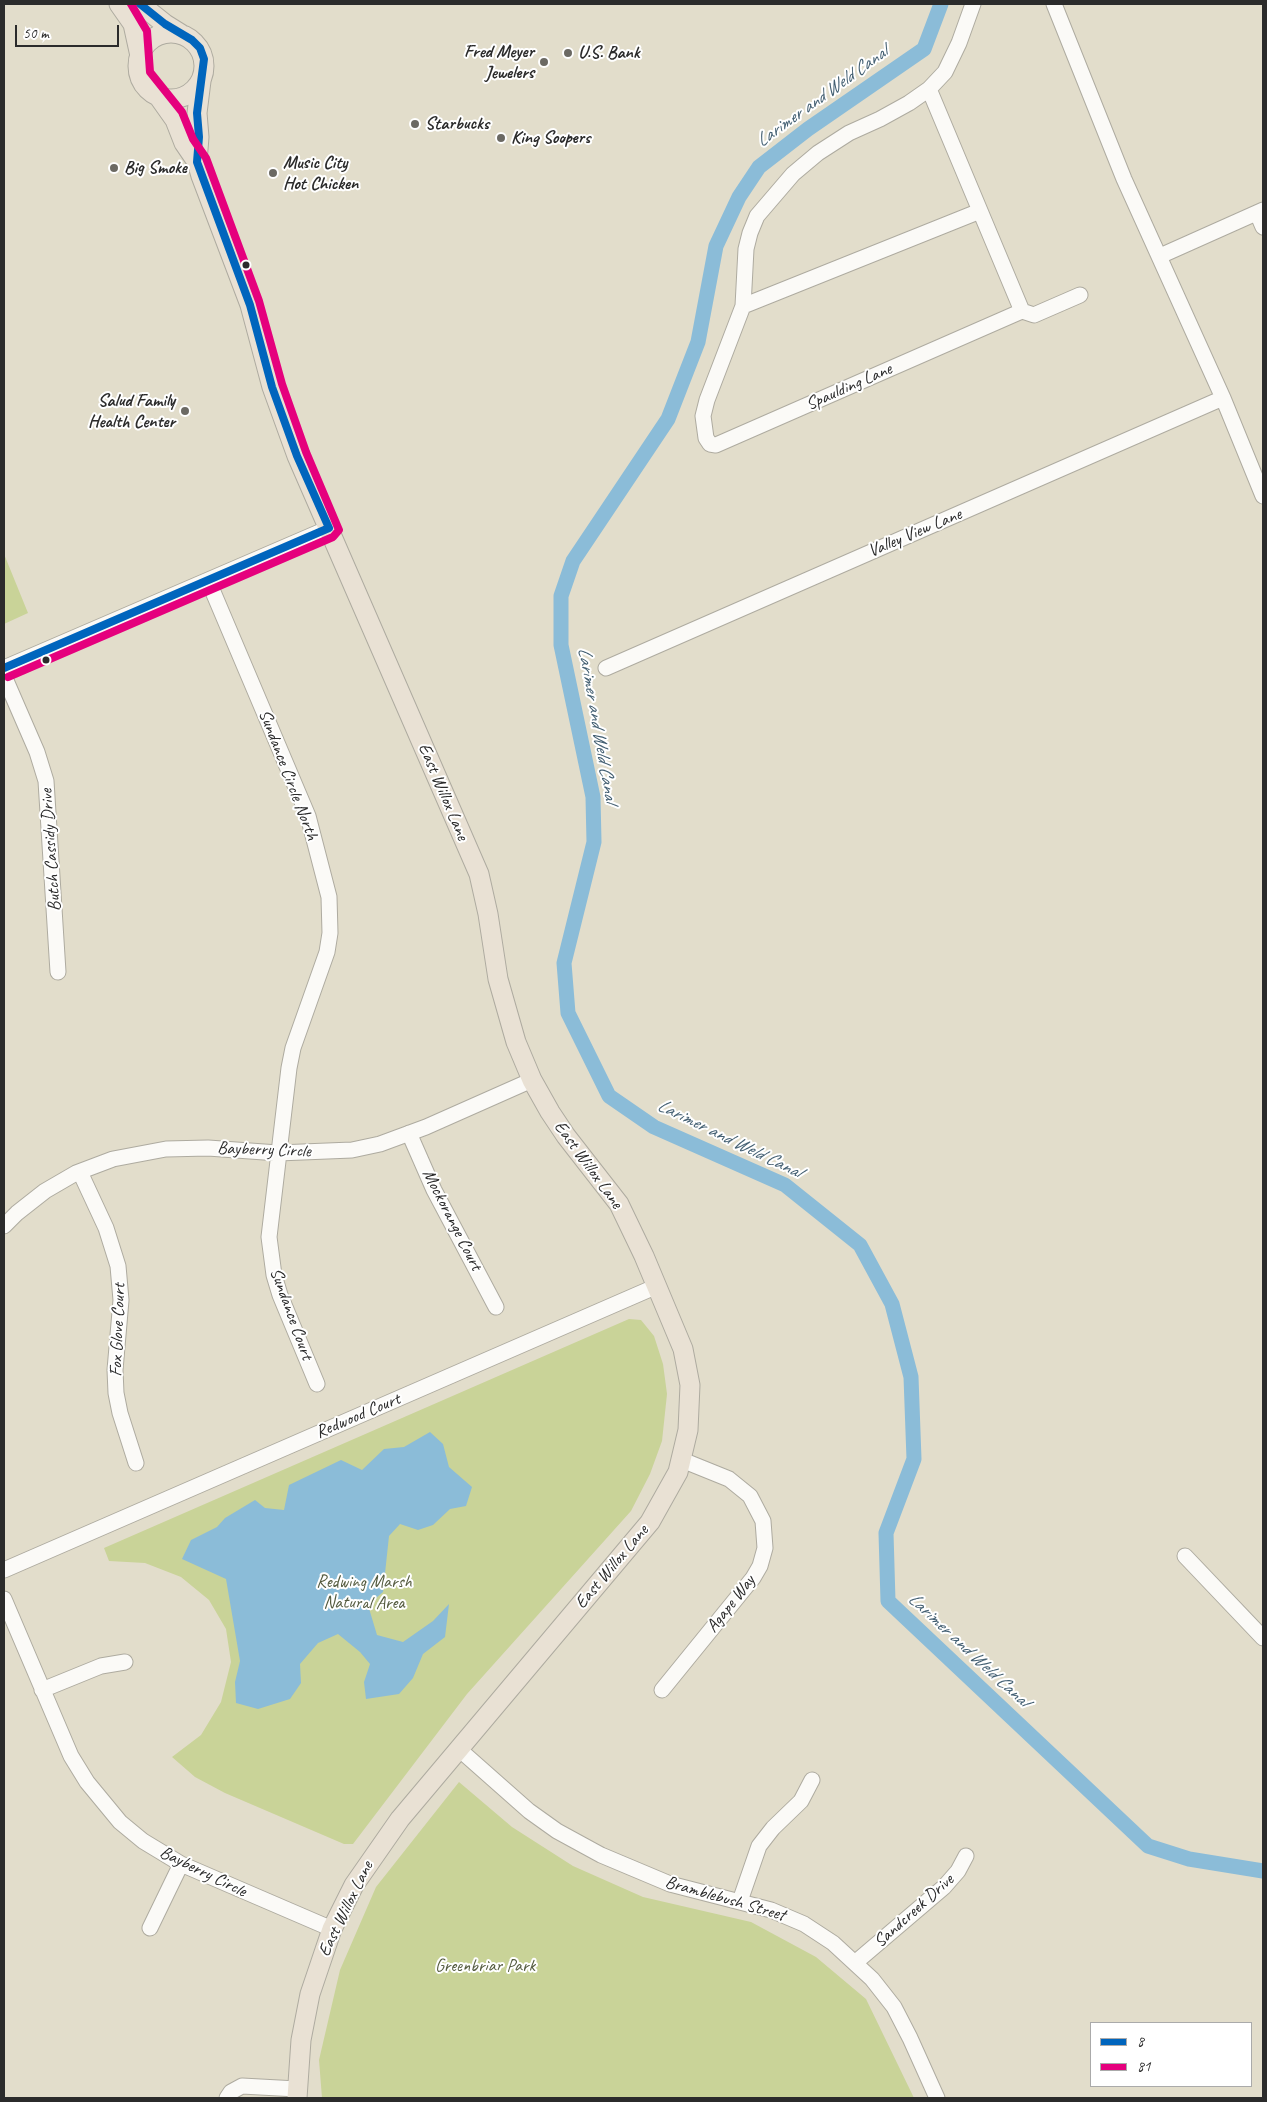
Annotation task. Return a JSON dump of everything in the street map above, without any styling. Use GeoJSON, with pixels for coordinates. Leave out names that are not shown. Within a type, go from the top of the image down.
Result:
{"type":"FeatureCollection","features":[{"type":"Feature","properties":{"kind":"main road"},"geometry":{"type":"LineString","coordinates":[[119,4],[133,24],[137,34],[140,75],[150,91],[158,96],[178,98],[195,89],[201,81],[204,64],[200,48],[192,40],[165,24],[140,4]]}},
{"type":"Feature","properties":{"kind":"main road"},"geometry":{"type":"LineString","coordinates":[[140,56],[145,46],[157,36],[172,32],[182,34]]}},
{"type":"Feature","properties":{"kind":"main road","name":"East Willox Lane"},"geometry":{"type":"LineString","coordinates":[[197,162],[199,137],[197,113],[201,81]]}},
{"type":"Feature","properties":{"kind":"main road","name":"East Willox Lane"},"geometry":{"type":"LineString","coordinates":[[158,96],[175,120],[184,143],[197,162],[210,203],[250,305],[272,387],[298,456],[479,874],[488,914],[498,979],[506,1011],[532,1080],[566,1136],[619,1204],[657,1286],[683,1349],[688,1369],[690,1415],[682,1460],[672,1486],[650,1522],[379,1846],[354,1885],[332,1930],[316,1971],[305,2017],[297,2094]]}},
{"type":"Feature","properties":{"kind":"street","name":"Spaulding Lane"},"geometry":{"type":"LineString","coordinates":[[973,4],[960,43],[945,72],[929,89],[909,103],[849,133],[826,148],[793,174],[757,216],[750,232],[746,250],[743,306],[707,400],[703,428],[706,438],[710,444],[716,445],[1022,311]]}},
{"type":"Feature","properties":{"kind":"street"},"geometry":{"type":"LineString","coordinates":[[1059,6],[1124,179],[1223,398],[1263,496]]}},
{"type":"Feature","properties":{"kind":"street"},"geometry":{"type":"LineString","coordinates":[[929,89],[1022,311],[1034,315],[1080,295]]}},
{"type":"Feature","properties":{"kind":"street"},"geometry":{"type":"LineString","coordinates":[[743,306],[980,211]]}},
{"type":"Feature","properties":{"kind":"street"},"geometry":{"type":"LineString","coordinates":[[1160,256],[1260,212],[1263,228]]}},
{"type":"Feature","properties":{"kind":"street","name":"Valley View Lane"},"geometry":{"type":"LineString","coordinates":[[606,668],[1223,398]]}},
{"type":"Feature","properties":{"kind":"street"},"geometry":{"type":"LineString","coordinates":[[4,668],[328,528]]}},
{"type":"Feature","properties":{"kind":"street","name":"Sundance Circle North"},"geometry":{"type":"LineString","coordinates":[[208,580],[308,816],[329,897],[330,933],[327,952],[293,1048],[278,1153]]}},
{"type":"Feature","properties":{"kind":"street","name":"Butch Cassidy Drive"},"geometry":{"type":"LineString","coordinates":[[4,676],[38,752],[46,781],[58,972]]}},
{"type":"Feature","properties":{"kind":"street","name":"Bayberry Circle"},"geometry":{"type":"LineString","coordinates":[[4,1226],[45,1191],[80,1172],[136,1153],[166,1149],[208,1148],[278,1153],[352,1150],[380,1144],[409,1133],[532,1080]]}},
{"type":"Feature","properties":{"kind":"street","name":"Mockorange Court"},"geometry":{"type":"LineString","coordinates":[[409,1133],[434,1190],[496,1307]]}},
{"type":"Feature","properties":{"kind":"street","name":"Sundance Court"},"geometry":{"type":"LineString","coordinates":[[278,1153],[270,1223],[270,1256],[280,1295],[317,1384]]}},
{"type":"Feature","properties":{"kind":"street","name":"Fox Glove Court"},"geometry":{"type":"LineString","coordinates":[[80,1172],[106,1228],[118,1266],[121,1300],[115,1370],[116,1393],[120,1413],[136,1463]]}},
{"type":"Feature","properties":{"kind":"street","name":"Redwood Court"},"geometry":{"type":"LineString","coordinates":[[4,1570],[657,1286]]}},
{"type":"Feature","properties":{"kind":"street","name":"Agape Way"},"geometry":{"type":"LineString","coordinates":[[662,1690],[753,1578],[760,1566],[765,1548],[763,1521],[750,1496],[729,1478],[682,1460]]}},
{"type":"Feature","properties":{"kind":"street"},"geometry":{"type":"LineString","coordinates":[[1185,1556],[1263,1638]]}},
{"type":"Feature","properties":{"kind":"street","name":"Bayberry Circle"},"geometry":{"type":"LineString","coordinates":[[4,1599],[71,1756],[105,1806],[143,1841],[182,1864],[332,1930]]}},
{"type":"Feature","properties":{"kind":"street"},"geometry":{"type":"LineString","coordinates":[[42,1690],[101,1666],[125,1662]]}},
{"type":"Feature","properties":{"kind":"street","name":"Bramblebush Street"},"geometry":{"type":"LineString","coordinates":[[460,1750],[528,1811],[579,1844],[647,1876],[694,1891],[772,1910],[804,1924],[833,1943],[856,1962],[872,1979],[898,2015],[937,2098]]}},
{"type":"Feature","properties":{"kind":"street"},"geometry":{"type":"LineString","coordinates":[[740,1901],[759,1846],[773,1828],[801,1800],[812,1780]]}},
{"type":"Feature","properties":{"kind":"street","name":"Sandcreek Drive"},"geometry":{"type":"LineString","coordinates":[[856,1962],[944,1887],[958,1871],[966,1856]]}},
{"type":"Feature","properties":{"kind":"street"},"geometry":{"type":"LineString","coordinates":[[150,1928],[182,1864]]}},
{"type":"Feature","properties":{"kind":"street"},"geometry":{"type":"LineString","coordinates":[[227,2098],[231,2092],[242,2086],[297,2094]]}},
{"type":"Feature","properties":{"kind":"green space"},"geometry":{"type":"Polygon","coordinates":[[[4,554],[28,613],[4,624],[4,554]]]}},
{"type":"Feature","properties":{"kind":"green space","name":"Redwing Marsh Natural Area"},"geometry":{"type":"Polygon","coordinates":[[[629,1319],[641,1320],[654,1336],[663,1364],[667,1394],[662,1441],[650,1474],[631,1511],[467,1694],[353,1844],[344,1844],[225,1793],[195,1777],[172,1757],[201,1735],[221,1702],[231,1662],[226,1629],[209,1600],[181,1577],[145,1563],[109,1561],[104,1548],[629,1319]]]}},
{"type":"Feature","properties":{"kind":"green space","name":"Greenbriar Park"},"geometry":{"type":"Polygon","coordinates":[[[459,1782],[512,1827],[573,1866],[643,1897],[751,1922],[816,1957],[866,1999],[914,2098],[322,2098],[319,2060],[340,1970],[376,1887],[459,1782]]]}},
{"type":"Feature","properties":{"kind":"water"},"geometry":{"type":"Polygon","coordinates":[[[430,1432],[443,1444],[449,1467],[472,1487],[466,1506],[450,1509],[433,1525],[418,1530],[400,1524],[389,1536],[383,1592],[368,1605],[377,1635],[403,1642],[433,1621],[449,1604],[445,1637],[423,1654],[413,1678],[399,1694],[366,1699],[364,1682],[370,1664],[360,1652],[338,1634],[318,1643],[300,1664],[301,1683],[290,1699],[258,1709],[236,1703],[235,1682],[240,1661],[226,1579],[182,1559],[191,1540],[217,1527],[225,1518],[255,1500],[265,1508],[284,1510],[289,1485],[341,1460],[362,1470],[384,1449],[404,1447],[430,1432]]]}},
{"type":"Feature","properties":{"kind":"waterway","name":"Larimer and Weld Canal"},"geometry":{"type":"LineString","coordinates":[[941,4],[924,49],[808,129],[759,167],[739,197],[716,246],[698,342],[668,419],[573,561],[561,596],[561,645],[593,797],[594,842],[564,963],[568,1013],[609,1096],[654,1127],[785,1185],[860,1245],[892,1304],[911,1377],[914,1459],[886,1533],[888,1601],[1148,1846],[1189,1859],[1263,1871]]}},
{"type":"Feature","properties":{"kind":"transit line","name":"81"},"geometry":{"type":"LineString","coordinates":[[8,677],[333,537],[339,530],[306,452],[282,384],[259,301],[206,158],[193,139],[182,112],[150,72],[147,31],[131,4]]}},
{"type":"Feature","properties":{"kind":"transit line","name":"8"},"geometry":{"type":"LineString","coordinates":[[4,668],[329,528],[297,456],[272,387],[250,305],[197,162],[199,137],[197,113],[204,59],[200,48],[192,40],[165,24],[140,4]]}},
{"type":"Feature","properties":{"kind":"place","name":"U.S. Bank"},"geometry":{"type":"Point","coordinates":[568,53]}},
{"type":"Feature","properties":{"kind":"place","name":"Fred Meyer Jewelers"},"geometry":{"type":"Point","coordinates":[544,62]}},
{"type":"Feature","properties":{"kind":"place","name":"Starbucks"},"geometry":{"type":"Point","coordinates":[415,124]}},
{"type":"Feature","properties":{"kind":"place","name":"King Soopers"},"geometry":{"type":"Point","coordinates":[501,138]}},
{"type":"Feature","properties":{"kind":"place","name":"Big Smoke"},"geometry":{"type":"Point","coordinates":[114,168]}},
{"type":"Feature","properties":{"kind":"place","name":"Music City Hot Chicken"},"geometry":{"type":"Point","coordinates":[273,173]}},
{"type":"Feature","properties":{"kind":"place","name":"Salud Family Health Center"},"geometry":{"type":"Point","coordinates":[185,411]}}]}
